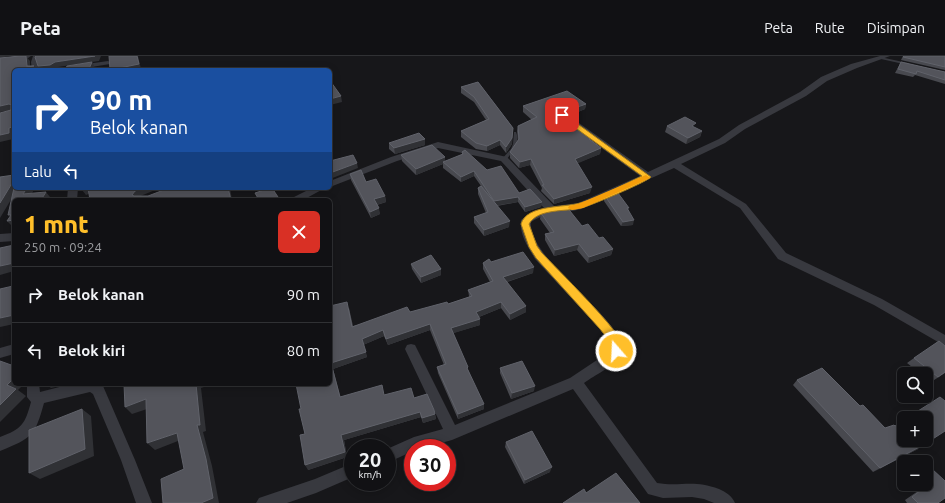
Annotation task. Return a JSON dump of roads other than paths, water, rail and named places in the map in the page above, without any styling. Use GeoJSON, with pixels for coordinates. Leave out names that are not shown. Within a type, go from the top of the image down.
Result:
{"type":"FeatureCollection","features":[{"type":"Feature","properties":{"kind":"street"},"geometry":{"type":"LineString","coordinates":[[0,61],[28,56]]}},
{"type":"Feature","properties":{"kind":"street"},"geometry":{"type":"LineString","coordinates":[[36,56],[34,62],[36,68]]}},
{"type":"Feature","properties":{"kind":"street"},"geometry":{"type":"LineString","coordinates":[[396,452],[414,444],[452,433],[576,382],[610,358],[616,351],[616,342],[604,326],[539,256],[533,247],[526,228],[526,220],[534,215],[551,209],[580,206],[648,177],[722,141],[742,127],[803,94],[824,79],[854,66],[884,57]]}},
{"type":"Feature","properties":{"kind":"street"},"geometry":{"type":"LineString","coordinates":[[72,68],[108,63]]}},
{"type":"Feature","properties":{"kind":"street"},"geometry":{"type":"LineString","coordinates":[[562,115],[648,177]]}},
{"type":"Feature","properties":{"kind":"street"},"geometry":{"type":"LineString","coordinates":[[332,183],[401,156],[438,145],[504,158],[551,209]]}},
{"type":"Feature","properties":{"kind":"street"},"geometry":{"type":"LineString","coordinates":[[674,164],[743,206],[782,256],[811,272],[878,302],[945,341]]}},
{"type":"Feature","properties":{"kind":"street"},"geometry":{"type":"LineString","coordinates":[[299,198],[314,190]]}},
{"type":"Feature","properties":{"kind":"street"},"geometry":{"type":"LineString","coordinates":[[0,238],[12,237]]}},
{"type":"Feature","properties":{"kind":"street"},"geometry":{"type":"LineString","coordinates":[[411,349],[452,433]]}},
{"type":"Feature","properties":{"kind":"street"},"geometry":{"type":"LineString","coordinates":[[0,353],[12,350]]}},
{"type":"Feature","properties":{"kind":"street"},"geometry":{"type":"LineString","coordinates":[[576,382],[653,489],[664,491],[684,490],[712,493],[727,503]]}},
{"type":"Feature","properties":{"kind":"street"},"geometry":{"type":"LineString","coordinates":[[33,386],[34,397],[39,398],[82,387],[92,386],[98,390],[136,479],[144,503]]}},
{"type":"Feature","properties":{"kind":"street"},"geometry":{"type":"LineString","coordinates":[[0,444],[21,436],[27,431],[39,398]]}},
{"type":"Feature","properties":{"kind":"street"},"geometry":{"type":"LineString","coordinates":[[264,503],[316,486],[344,474]]}},
{"type":"Feature","properties":{"kind":"lane"},"geometry":{"type":"LineString","coordinates":[[884,57],[909,65]]}},
{"type":"Feature","properties":{"kind":"lane"},"geometry":{"type":"LineString","coordinates":[[504,158],[515,146],[517,140],[515,133]]}}]}
